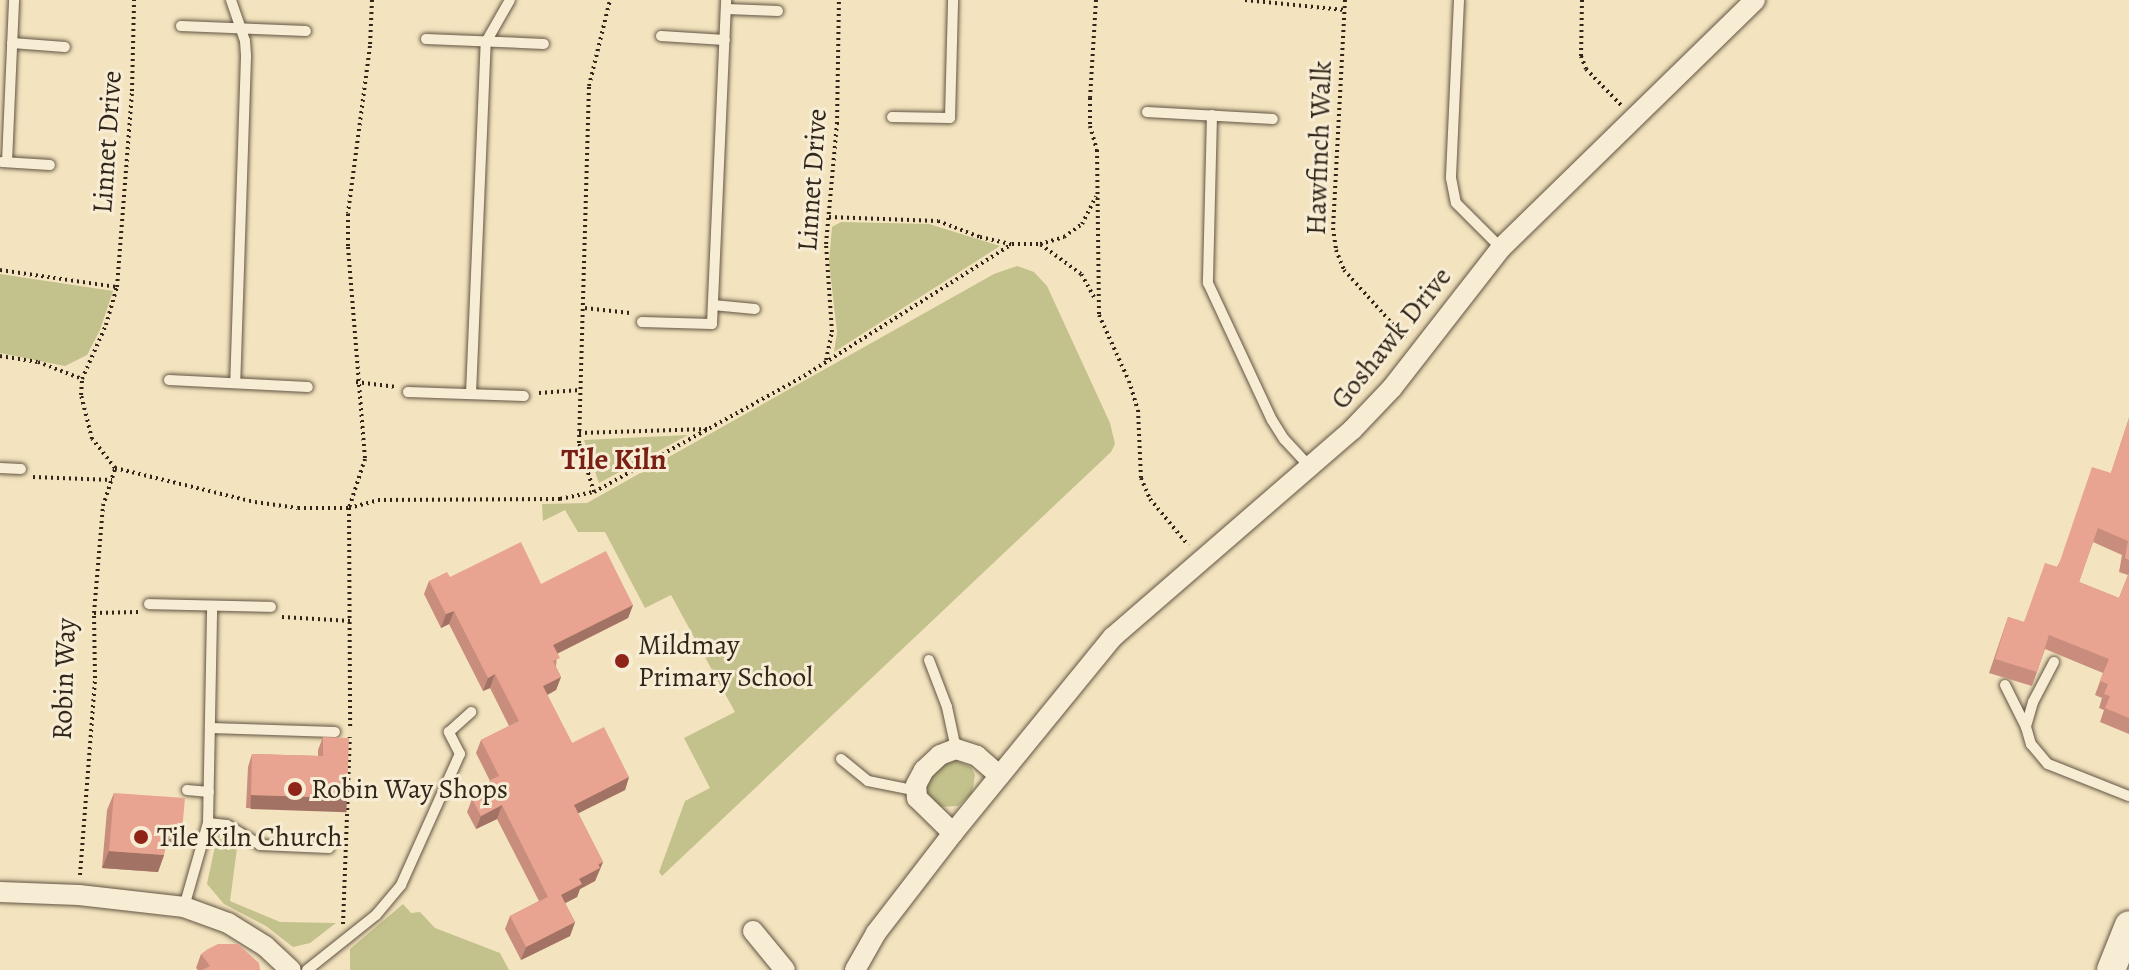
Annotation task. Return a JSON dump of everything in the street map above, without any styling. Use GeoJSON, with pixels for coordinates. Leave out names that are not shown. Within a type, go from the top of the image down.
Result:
{"type":"FeatureCollection","features":[{"type":"Feature","properties":{"kind":"main road"},"geometry":{"type":"LineString","coordinates":[[2111,970],[2129,925]]}},
{"type":"Feature","properties":{"kind":"street","name":"Goshawk Drive"},"geometry":{"type":"LineString","coordinates":[[855,970],[876,933],[953,833],[1113,637],[1203,562],[1372,409],[1501,248],[1755,0]]}},
{"type":"Feature","properties":{"kind":"street"},"geometry":{"type":"LineString","coordinates":[[953,833],[917,798],[924,770],[940,755],[956,749],[977,756],[1000,776]]}},
{"type":"Feature","properties":{"kind":"street"},"geometry":{"type":"LineString","coordinates":[[0,892],[79,895],[184,907],[228,923],[265,946],[291,970]]}},
{"type":"Feature","properties":{"kind":"street"},"geometry":{"type":"LineString","coordinates":[[753,931],[785,970]]}},
{"type":"Feature","properties":{"kind":"lane"},"geometry":{"type":"LineString","coordinates":[[14,0],[3,162],[50,165]]}},
{"type":"Feature","properties":{"kind":"lane"},"geometry":{"type":"LineString","coordinates":[[231,0],[241,28],[246,57],[235,383]]}},
{"type":"Feature","properties":{"kind":"lane"},"geometry":{"type":"LineString","coordinates":[[471,394],[486,42],[510,0]]}},
{"type":"Feature","properties":{"kind":"lane"},"geometry":{"type":"LineString","coordinates":[[892,117],[950,118],[953,0]]}},
{"type":"Feature","properties":{"kind":"lane"},"geometry":{"type":"LineString","coordinates":[[1459,0],[1451,178],[1456,203],[1501,248]]}},
{"type":"Feature","properties":{"kind":"lane"},"geometry":{"type":"LineString","coordinates":[[642,322],[712,324],[727,5],[778,11]]}},
{"type":"Feature","properties":{"kind":"lane"},"geometry":{"type":"LineString","coordinates":[[181,26],[306,31]]}},
{"type":"Feature","properties":{"kind":"lane"},"geometry":{"type":"LineString","coordinates":[[661,36],[725,40]]}},
{"type":"Feature","properties":{"kind":"lane"},"geometry":{"type":"LineString","coordinates":[[426,39],[544,44]]}},
{"type":"Feature","properties":{"kind":"lane"},"geometry":{"type":"LineString","coordinates":[[12,43],[65,47]]}},
{"type":"Feature","properties":{"kind":"lane"},"geometry":{"type":"LineString","coordinates":[[1147,112],[1273,119]]}},
{"type":"Feature","properties":{"kind":"lane"},"geometry":{"type":"LineString","coordinates":[[1212,115],[1206,260],[1208,283],[1272,420],[1284,439],[1310,467]]}},
{"type":"Feature","properties":{"kind":"lane"},"geometry":{"type":"LineString","coordinates":[[713,305],[755,309]]}},
{"type":"Feature","properties":{"kind":"lane"},"geometry":{"type":"LineString","coordinates":[[169,380],[308,387]]}},
{"type":"Feature","properties":{"kind":"lane"},"geometry":{"type":"LineString","coordinates":[[408,392],[524,396]]}},
{"type":"Feature","properties":{"kind":"lane"},"geometry":{"type":"LineString","coordinates":[[0,468],[21,469]]}},
{"type":"Feature","properties":{"kind":"lane"},"geometry":{"type":"LineString","coordinates":[[149,604],[271,607]]}},
{"type":"Feature","properties":{"kind":"lane"},"geometry":{"type":"LineString","coordinates":[[184,907],[208,823],[212,606]]}},
{"type":"Feature","properties":{"kind":"lane"},"geometry":{"type":"LineString","coordinates":[[929,660],[947,707],[956,749]]}},
{"type":"Feature","properties":{"kind":"lane"},"geometry":{"type":"LineString","coordinates":[[2026,727],[2033,702],[2054,662]]}},
{"type":"Feature","properties":{"kind":"lane"},"geometry":{"type":"LineString","coordinates":[[2005,685],[2031,744],[2048,764],[2129,796]]}},
{"type":"Feature","properties":{"kind":"lane"},"geometry":{"type":"LineString","coordinates":[[307,970],[376,915],[401,885],[460,754],[449,732],[471,712]]}},
{"type":"Feature","properties":{"kind":"lane"},"geometry":{"type":"LineString","coordinates":[[211,728],[335,732]]}},
{"type":"Feature","properties":{"kind":"lane"},"geometry":{"type":"LineString","coordinates":[[841,759],[868,781],[917,791]]}},
{"type":"Feature","properties":{"kind":"lane"},"geometry":{"type":"LineString","coordinates":[[187,790],[209,792]]}},
{"type":"Feature","properties":{"kind":"lane"},"geometry":{"type":"LineString","coordinates":[[208,823],[227,825],[260,845],[329,848]]}},
{"type":"Feature","properties":{"kind":"path","name":"Linnet Drive"},"geometry":{"type":"LineString","coordinates":[[82,379],[106,325],[117,287],[132,91],[134,0]]}},
{"type":"Feature","properties":{"kind":"path","name":"Linnet Drive"},"geometry":{"type":"LineString","coordinates":[[826,362],[832,332],[826,263],[837,124],[839,0]]}},
{"type":"Feature","properties":{"kind":"path"},"geometry":{"type":"LineString","coordinates":[[1096,0],[1090,98],[1097,194],[1096,300]]}},
{"type":"Feature","properties":{"kind":"path"},"geometry":{"type":"LineString","coordinates":[[1245,0],[1345,10]]}},
{"type":"Feature","properties":{"kind":"path","name":"Hawfinch Walk"},"geometry":{"type":"LineString","coordinates":[[1345,0],[1333,228],[1336,250],[1344,270],[1418,353]]}},
{"type":"Feature","properties":{"kind":"path"},"geometry":{"type":"LineString","coordinates":[[1582,0],[1581,56],[1586,69],[1635,119]]}},
{"type":"Feature","properties":{"kind":"path"},"geometry":{"type":"LineString","coordinates":[[829,217],[938,221],[980,237],[1012,244],[1040,244],[1064,237],[1082,224],[1097,194]]}},
{"type":"Feature","properties":{"kind":"path"},"geometry":{"type":"LineString","coordinates":[[594,492],[826,362],[1012,244]]}},
{"type":"Feature","properties":{"kind":"path"},"geometry":{"type":"LineString","coordinates":[[1040,244],[1081,274],[1096,300],[1106,336],[1129,381],[1138,410],[1141,478],[1150,499],[1203,562]]}},
{"type":"Feature","properties":{"kind":"path"},"geometry":{"type":"LineString","coordinates":[[0,270],[117,287]]}},
{"type":"Feature","properties":{"kind":"path"},"geometry":{"type":"LineString","coordinates":[[585,308],[626,310],[642,322]]}},
{"type":"Feature","properties":{"kind":"path"},"geometry":{"type":"LineString","coordinates":[[0,356],[38,362],[82,379],[87,424],[92,439],[115,468],[255,502],[298,508],[349,508]]}},
{"type":"Feature","properties":{"kind":"path"},"geometry":{"type":"LineString","coordinates":[[356,382],[389,383],[408,392]]}},
{"type":"Feature","properties":{"kind":"path"},"geometry":{"type":"LineString","coordinates":[[524,396],[549,390],[580,390]]}},
{"type":"Feature","properties":{"kind":"path"},"geometry":{"type":"LineString","coordinates":[[579,433],[709,429]]}},
{"type":"Feature","properties":{"kind":"path","name":"Robin Way"},"geometry":{"type":"LineString","coordinates":[[79,895],[95,678],[94,613],[103,506],[115,468]]}},
{"type":"Feature","properties":{"kind":"path"},"geometry":{"type":"LineString","coordinates":[[21,469],[31,476],[112,480]]}},
{"type":"Feature","properties":{"kind":"path"},"geometry":{"type":"LineString","coordinates":[[94,613],[137,614],[149,604]]}},
{"type":"Feature","properties":{"kind":"path"},"geometry":{"type":"LineString","coordinates":[[271,607],[282,617],[351,621]]}},
{"type":"Feature","properties":{"kind":"shaded area"},"geometry":{"type":"Polygon","coordinates":[[[841,222],[929,224],[1000,246],[834,352],[837,332],[829,262],[832,227],[841,222]]]}},
{"type":"Feature","properties":{"kind":"shaded area"},"geometry":{"type":"Polygon","coordinates":[[[1017,266],[1034,272],[1047,286],[1110,423],[1115,444],[1111,452],[662,876],[659,872],[685,801],[710,788],[684,738],[735,712],[671,595],[645,608],[605,532],[578,532],[565,510],[543,521],[542,504],[587,503],[994,274],[1017,266]]]}},
{"type":"Feature","properties":{"kind":"shaded area"},"geometry":{"type":"Polygon","coordinates":[[[0,274],[113,291],[100,330],[87,355],[65,366],[0,353],[0,274]]]}},
{"type":"Feature","properties":{"kind":"shaded area"},"geometry":{"type":"Polygon","coordinates":[[[688,435],[599,483],[584,440],[688,435]]]}},
{"type":"Feature","properties":{"kind":"shaded area"},"geometry":{"type":"Polygon","coordinates":[[[955,760],[971,767],[975,775],[972,793],[958,806],[939,807],[926,797],[927,779],[942,765],[955,760]]]}},
{"type":"Feature","properties":{"kind":"shaded area"},"geometry":{"type":"Polygon","coordinates":[[[218,832],[238,841],[230,901],[280,922],[336,923],[310,943],[293,947],[266,926],[224,904],[207,884],[218,832]]]}},
{"type":"Feature","properties":{"kind":"shaded area"},"geometry":{"type":"Polygon","coordinates":[[[403,904],[411,913],[420,912],[435,928],[500,953],[509,970],[350,970],[350,949],[403,904]]]}},
{"type":"Feature","properties":{"kind":"building"},"geometry":{"type":"Polygon","coordinates":[[[2129,418],[2129,560],[2125,558],[2128,541],[2098,528],[2079,582],[2119,598],[2129,573],[2129,718],[2105,708],[2110,696],[2104,694],[2108,684],[2100,681],[2109,659],[2049,635],[2037,672],[1995,659],[2008,617],[2024,622],[2045,563],[2058,567],[2092,467],[2111,473],[2129,418]]]}},
{"type":"Feature","properties":{"kind":"building"},"geometry":{"type":"Polygon","coordinates":[[[521,542],[541,584],[606,551],[633,605],[553,645],[560,658],[553,661],[561,677],[543,686],[572,743],[604,727],[629,777],[574,805],[603,862],[598,864],[600,868],[579,879],[582,884],[561,895],[575,922],[526,947],[510,916],[548,897],[502,805],[481,816],[472,799],[494,788],[490,780],[499,776],[481,740],[519,721],[495,674],[488,678],[454,611],[446,614],[429,581],[447,572],[450,577],[521,542]]]}},
{"type":"Feature","properties":{"kind":"building","name":"Robin Way Shops"},"geometry":{"type":"Polygon","coordinates":[[[323,737],[349,738],[347,798],[251,795],[252,754],[323,756],[323,737]]]}},
{"type":"Feature","properties":{"kind":"building","name":"Tile Kiln Church"},"geometry":{"type":"Polygon","coordinates":[[[114,793],[185,798],[182,831],[166,830],[164,855],[109,851],[114,793]]]}},
{"type":"Feature","properties":{"kind":"building"},"geometry":{"type":"Polygon","coordinates":[[[218,944],[238,944],[259,963],[260,970],[202,970],[210,966],[201,954],[218,944]]]}},
{"type":"Feature","properties":{"kind":"place","name":"Mildmay Primary School"},"geometry":{"type":"Point","coordinates":[622,661]}},
{"type":"Feature","properties":{"kind":"place","name":"Robin Way Shops"},"geometry":{"type":"Point","coordinates":[295,789]}},
{"type":"Feature","properties":{"kind":"place","name":"Tile Kiln Church"},"geometry":{"type":"Point","coordinates":[141,837]}},
{"type":"Feature","properties":{"kind":"district","name":"Tile Kiln"},"geometry":{"type":"Point","coordinates":[614,459]}}]}
